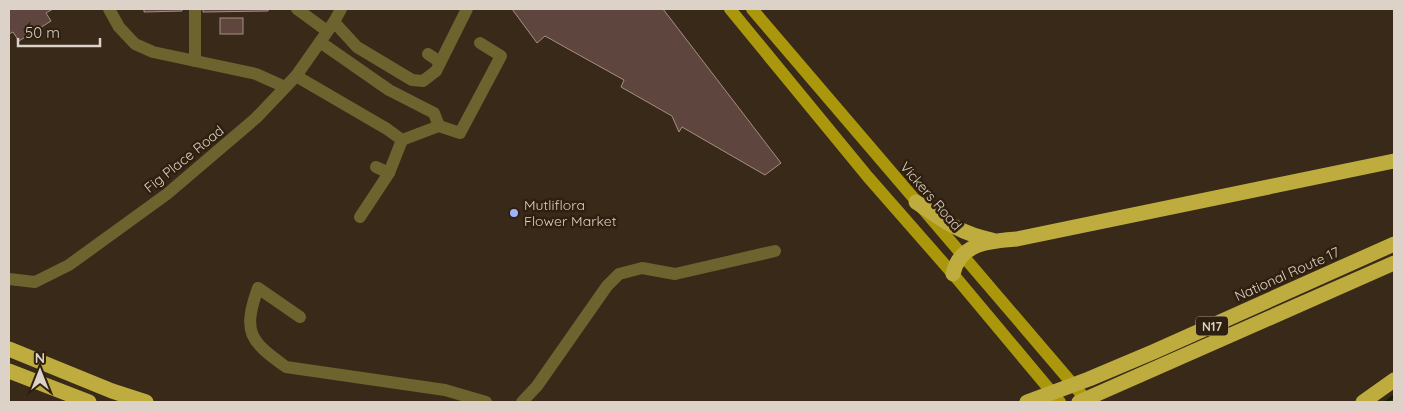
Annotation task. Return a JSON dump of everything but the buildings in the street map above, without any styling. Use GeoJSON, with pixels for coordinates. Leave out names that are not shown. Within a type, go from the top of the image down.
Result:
{"type":"FeatureCollection","features":[{"type":"Feature","properties":{"kind":"highway"},"geometry":{"type":"LineString","coordinates":[[953,274],[957,262],[963,255],[972,247],[980,244],[996,240],[1018,239],[1394,161]]}},
{"type":"Feature","properties":{"kind":"highway"},"geometry":{"type":"LineString","coordinates":[[916,202],[958,230],[971,235],[996,240]]}},
{"type":"Feature","properties":{"kind":"highway","name":"National Route 17"},"geometry":{"type":"LineString","coordinates":[[1027,402],[1153,352],[1394,244]]}},
{"type":"Feature","properties":{"kind":"highway","name":"N17"},"geometry":{"type":"LineString","coordinates":[[1079,402],[1394,263]]}},
{"type":"Feature","properties":{"kind":"highway"},"geometry":{"type":"LineString","coordinates":[[9,349],[112,391],[146,402]]}},
{"type":"Feature","properties":{"kind":"highway"},"geometry":{"type":"LineString","coordinates":[[9,371],[90,402]]}},
{"type":"Feature","properties":{"kind":"highway"},"geometry":{"type":"LineString","coordinates":[[1363,402],[1394,380]]}},
{"type":"Feature","properties":{"kind":"main road"},"geometry":{"type":"LineString","coordinates":[[730,9],[868,177],[953,274],[1060,402]]}},
{"type":"Feature","properties":{"kind":"main road","name":"Vickers Road"},"geometry":{"type":"LineString","coordinates":[[752,9],[1088,402]]}},
{"type":"Feature","properties":{"kind":"lane"},"geometry":{"type":"LineString","coordinates":[[109,9],[119,27],[135,44],[153,52],[256,74],[285,87]]}},
{"type":"Feature","properties":{"kind":"lane"},"geometry":{"type":"LineString","coordinates":[[195,9],[195,61]]}},
{"type":"Feature","properties":{"kind":"lane"},"geometry":{"type":"LineString","coordinates":[[297,9],[327,32],[389,90],[434,113],[439,126]]}},
{"type":"Feature","properties":{"kind":"lane","name":"Fig Place Road"},"geometry":{"type":"LineString","coordinates":[[9,279],[35,282],[69,265],[167,194],[256,118],[296,76],[341,9]]}},
{"type":"Feature","properties":{"kind":"lane"},"geometry":{"type":"LineString","coordinates":[[327,32],[357,47],[412,80],[422,81],[436,71],[467,9]]}},
{"type":"Feature","properties":{"kind":"lane"},"geometry":{"type":"LineString","coordinates":[[402,140],[439,126],[460,132],[501,56],[480,43]]}},
{"type":"Feature","properties":{"kind":"lane"},"geometry":{"type":"LineString","coordinates":[[428,54],[440,62]]}},
{"type":"Feature","properties":{"kind":"lane"},"geometry":{"type":"LineString","coordinates":[[296,76],[386,128],[402,140]]}},
{"type":"Feature","properties":{"kind":"lane"},"geometry":{"type":"LineString","coordinates":[[360,217],[389,173],[402,140]]}},
{"type":"Feature","properties":{"kind":"lane"},"geometry":{"type":"LineString","coordinates":[[376,167],[389,173]]}},
{"type":"Feature","properties":{"kind":"lane"},"geometry":{"type":"LineString","coordinates":[[522,402],[537,386],[607,286],[619,274],[642,268],[676,274],[774,250]]}},
{"type":"Feature","properties":{"kind":"lane"},"geometry":{"type":"LineString","coordinates":[[300,317],[258,288],[252,304],[250,322],[252,335],[265,352],[286,367],[445,390],[486,402]]}},
{"type":"Feature","properties":{"kind":"waterway"},"geometry":{"type":"LineString","coordinates":[[1386,402],[1394,396]]}},
{"type":"Feature","properties":{"kind":"place","name":"Mutliflora Flower Market"},"geometry":{"type":"Point","coordinates":[514,213]}}]}
